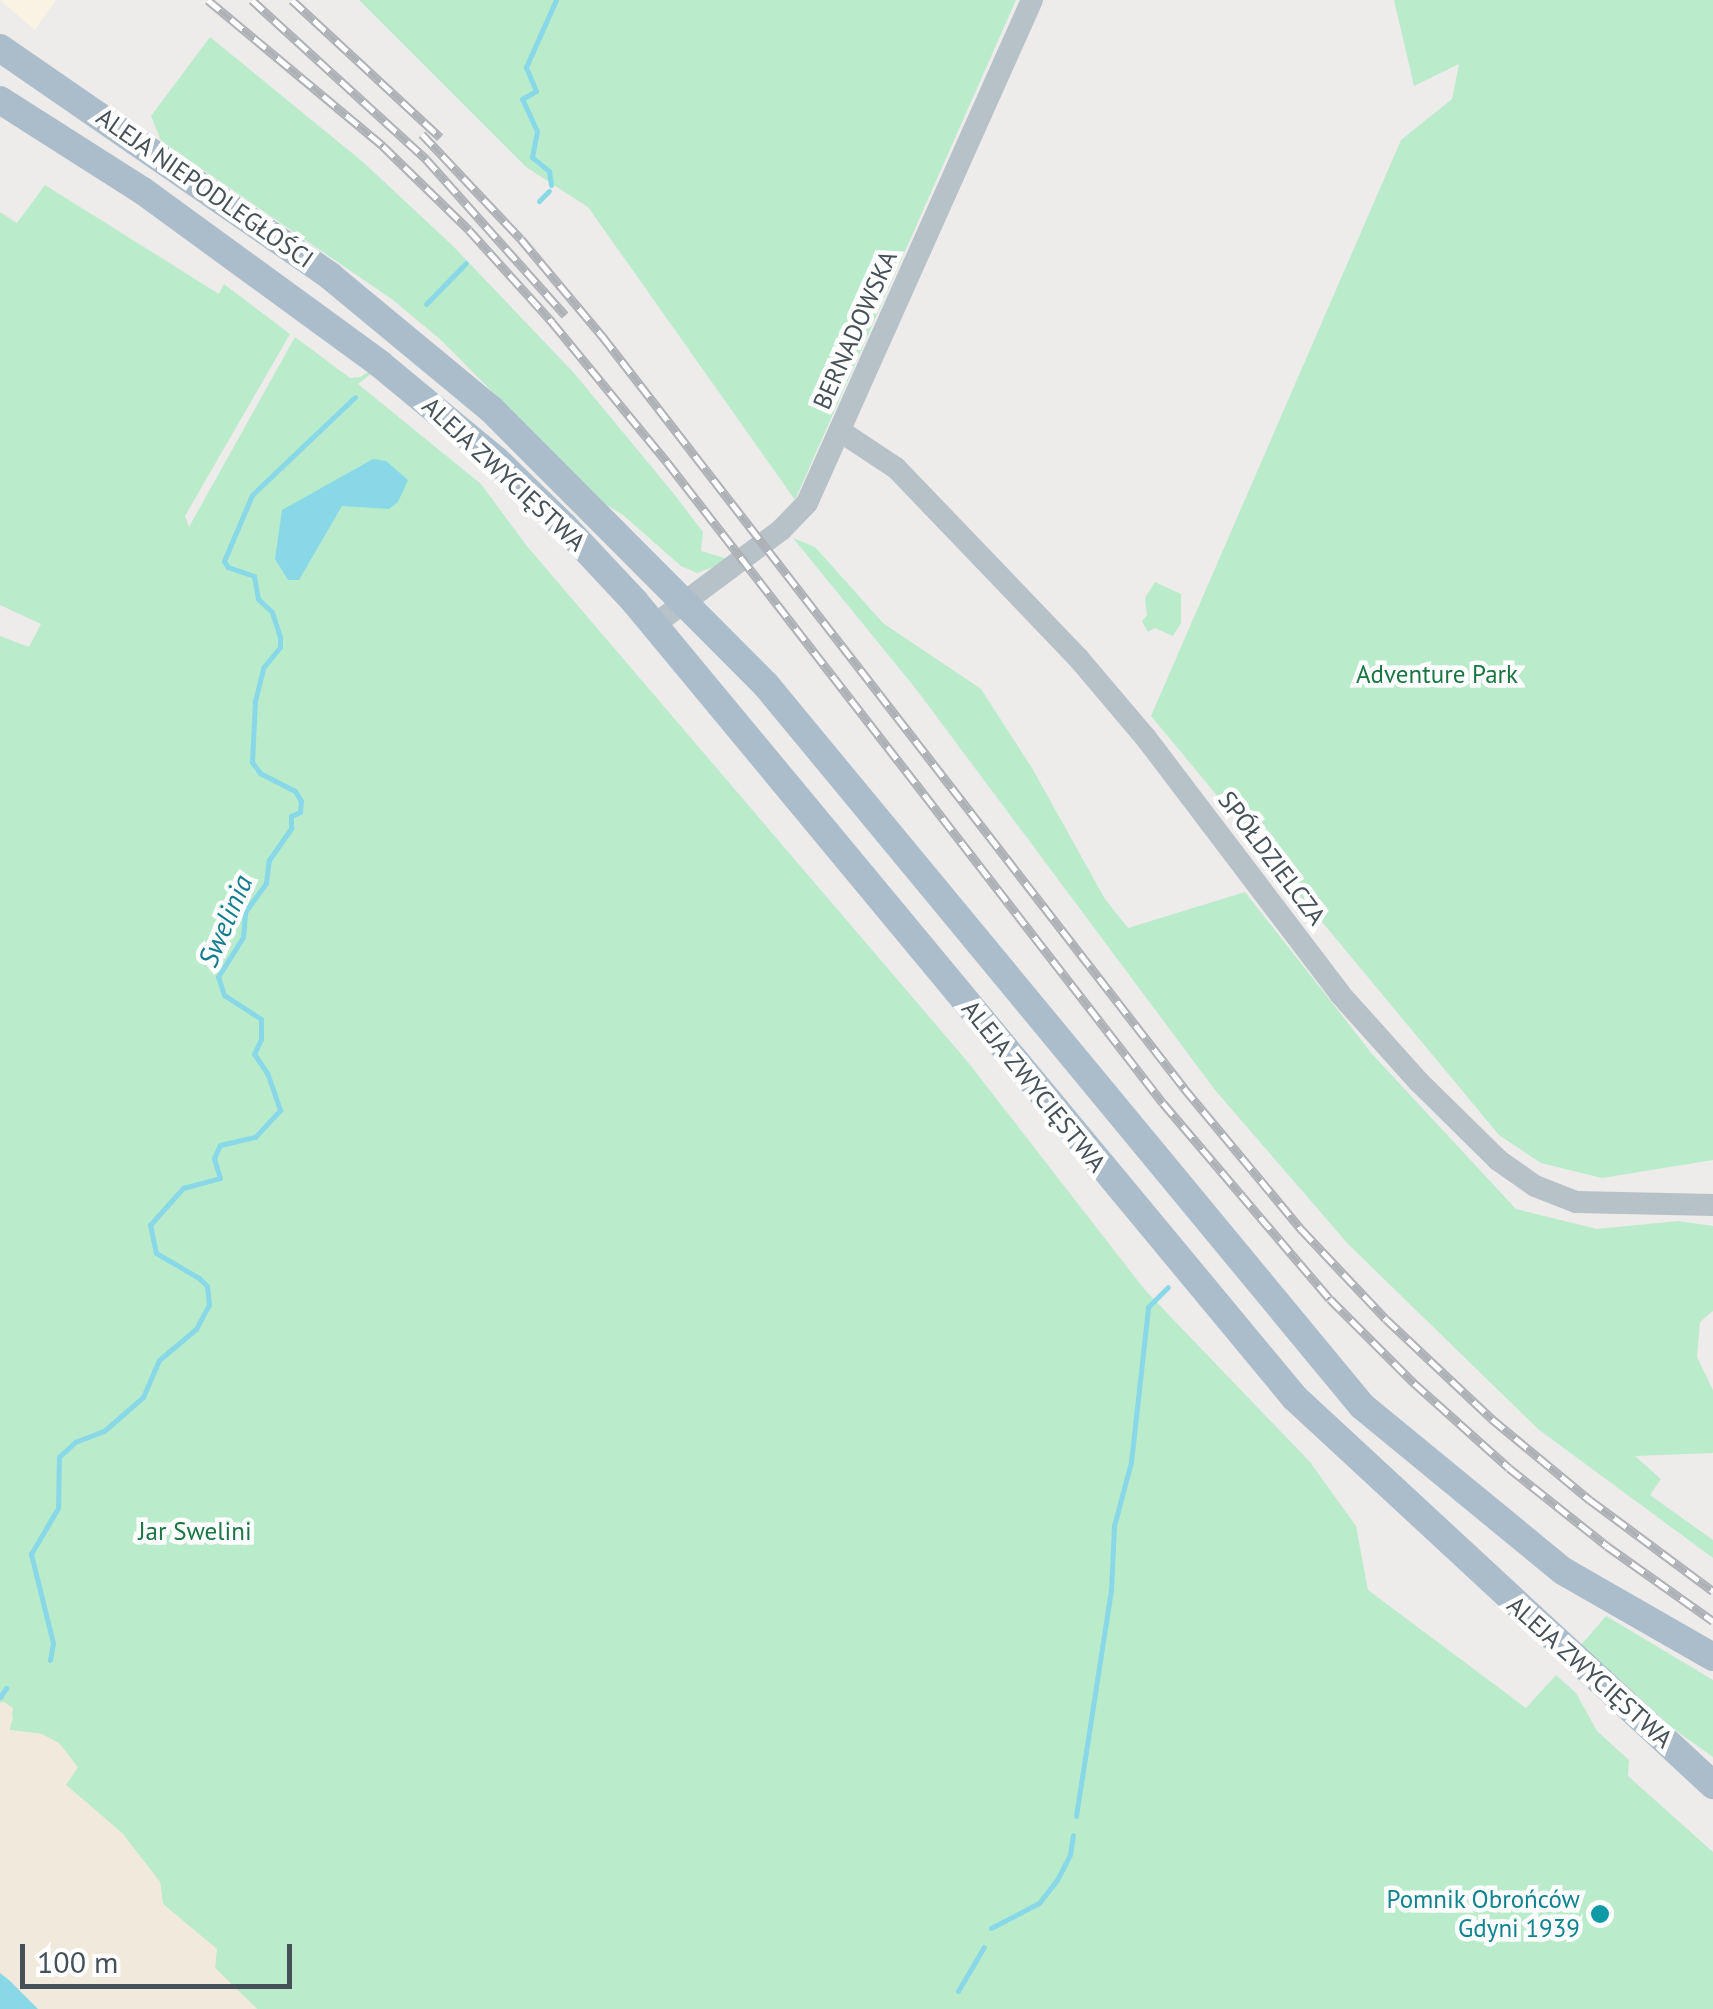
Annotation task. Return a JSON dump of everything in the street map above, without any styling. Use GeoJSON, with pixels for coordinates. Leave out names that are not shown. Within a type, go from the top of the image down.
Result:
{"type":"FeatureCollection","features":[{"type":"Feature","properties":{"kind":"main road","name":"ALEJA NIEPODLEGŁOŚCI"},"geometry":{"type":"LineString","coordinates":[[0,48],[124,131],[404,334]]}},
{"type":"Feature","properties":{"kind":"main road","name":"ALEJA NIEPODLEGŁOŚCI"},"geometry":{"type":"LineString","coordinates":[[0,100],[143,191],[380,364]]}},
{"type":"Feature","properties":{"kind":"main road","name":"ALEJA ZWYCIĘSTWA"},"geometry":{"type":"LineString","coordinates":[[404,334],[491,409],[686,603],[803,728],[1362,1406],[1563,1571],[1713,1657]]}},
{"type":"Feature","properties":{"kind":"main road","name":"ALEJA ZWYCIĘSTWA"},"geometry":{"type":"LineString","coordinates":[[380,364],[496,459],[564,526],[654,625],[1295,1398],[1713,1785]]}},
{"type":"Feature","properties":{"kind":"street","name":"BERNADOWSKA"},"geometry":{"type":"LineString","coordinates":[[654,625],[800,512],[840,431],[1032,0]]}},
{"type":"Feature","properties":{"kind":"street","name":"SPÓŁDZIELCZA"},"geometry":{"type":"LineString","coordinates":[[840,431],[896,468],[1079,659],[1146,738],[1340,994],[1419,1082],[1498,1160],[1535,1186],[1576,1202],[1713,1206]]}},
{"type":"Feature","properties":{"kind":"shaded area"},"geometry":{"type":"Polygon","coordinates":[[[0,0],[56,0],[35,30],[0,0]]]}},
{"type":"Feature","properties":{"kind":"green space"},"geometry":{"type":"Polygon","coordinates":[[[359,0],[1016,0],[795,500],[588,207],[526,167],[359,0]]]}},
{"type":"Feature","properties":{"kind":"green space","name":"Adventure Park"},"geometry":{"type":"Polygon","coordinates":[[[1394,0],[1713,0],[1713,1160],[1602,1178],[1541,1163],[1499,1135],[1151,716],[1401,140],[1452,99],[1459,64],[1414,86],[1394,0]]]}},
{"type":"Feature","properties":{"kind":"green space"},"geometry":{"type":"Polygon","coordinates":[[[210,37],[363,162],[453,246],[574,373],[674,494],[703,532],[701,551],[731,560],[697,573],[681,566],[623,515],[600,501],[441,340],[393,300],[161,141],[151,116],[210,37]]]}},
{"type":"Feature","properties":{"kind":"green space","name":"Jar Swelini"},"geometry":{"type":"Polygon","coordinates":[[[45,185],[219,294],[224,284],[290,334],[185,516],[189,527],[295,337],[350,378],[360,377],[394,356],[358,384],[481,484],[526,545],[967,1061],[1145,1290],[1310,1462],[1356,1526],[1368,1590],[1526,1708],[1556,1675],[1576,1693],[1597,1731],[1629,1760],[1628,1776],[1713,1852],[1713,2009],[257,2009],[215,1968],[216,1949],[163,1904],[160,1882],[122,1833],[66,1785],[42,1734],[9,1730],[13,1718],[4,1702],[0,1703],[0,636],[29,647],[41,624],[0,605],[0,212],[17,223],[45,185]]]}},
{"type":"Feature","properties":{"kind":"green space"},"geometry":{"type":"Polygon","coordinates":[[[793,538],[815,547],[883,623],[981,689],[1032,768],[1105,899],[1128,928],[1245,892],[1373,1055],[1516,1209],[1597,1229],[1678,1221],[1713,1226],[1713,1311],[1700,1322],[1697,1357],[1713,1390],[1713,1453],[1635,1456],[1661,1479],[1650,1495],[1713,1540],[1713,1558],[1538,1429],[1348,1244],[1215,1090],[916,689],[793,538]]]}},
{"type":"Feature","properties":{"kind":"green space"},"geometry":{"type":"Polygon","coordinates":[[[1155,582],[1181,594],[1181,623],[1173,636],[1155,628],[1148,632],[1142,621],[1147,615],[1145,598],[1155,582]]]}},
{"type":"Feature","properties":{"kind":"green space"},"geometry":{"type":"Polygon","coordinates":[[[1606,1616],[1713,1680],[1713,1757],[1675,1730],[1581,1645],[1606,1616]]]}},
{"type":"Feature","properties":{"kind":"sand"},"geometry":{"type":"Polygon","coordinates":[[[0,1703],[13,1708],[10,1730],[42,1734],[59,1743],[78,1767],[66,1785],[122,1833],[160,1882],[163,1904],[217,1949],[215,1968],[257,2009],[38,2009],[0,1973],[0,1703]]]}},
{"type":"Feature","properties":{"kind":"water"},"geometry":{"type":"Polygon","coordinates":[[[373,459],[386,461],[408,480],[398,502],[389,509],[342,506],[299,580],[288,580],[275,559],[282,510],[373,459]]]}},
{"type":"Feature","properties":{"kind":"water"},"geometry":{"type":"Polygon","coordinates":[[[0,1973],[10,1981],[38,2009],[0,2009],[0,1973]]]}},
{"type":"Feature","properties":{"kind":"waterway","name":"Swelinia"},"geometry":{"type":"LineString","coordinates":[[551,185],[549,171],[532,157],[537,131],[522,99],[536,91],[526,67],[556,0]]}},
{"type":"Feature","properties":{"kind":"waterway","name":"Swelinia"},"geometry":{"type":"LineString","coordinates":[[539,201],[549,191]]}},
{"type":"Feature","properties":{"kind":"waterway","name":"Swelinia"},"geometry":{"type":"LineString","coordinates":[[426,304],[466,263]]}},
{"type":"Feature","properties":{"kind":"waterway","name":"Swelinia"},"geometry":{"type":"LineString","coordinates":[[50,1660],[53,1643],[31,1554],[58,1508],[59,1457],[75,1442],[104,1431],[143,1397],[159,1360],[196,1329],[209,1305],[207,1286],[199,1278],[156,1253],[150,1225],[183,1188],[220,1178],[214,1158],[220,1145],[255,1137],[280,1110],[267,1073],[254,1054],[261,1039],[261,1019],[224,995],[218,977],[243,937],[245,912],[266,883],[269,860],[291,828],[291,816],[300,812],[301,801],[295,791],[260,773],[252,762],[255,701],[263,668],[280,647],[280,637],[272,612],[258,599],[254,576],[228,567],[224,561],[252,495],[355,397]]}},
{"type":"Feature","properties":{"kind":"waterway"},"geometry":{"type":"LineString","coordinates":[[1076,1816],[1111,1590],[1114,1526],[1131,1462],[1148,1307],[1168,1287]]}},
{"type":"Feature","properties":{"kind":"waterway"},"geometry":{"type":"LineString","coordinates":[[0,1697],[6,1688]]}},
{"type":"Feature","properties":{"kind":"waterway"},"geometry":{"type":"LineString","coordinates":[[991,1928],[1039,1903],[1057,1880],[1070,1854],[1073,1835]]}},
{"type":"Feature","properties":{"kind":"waterway"},"geometry":{"type":"LineString","coordinates":[[958,1991],[984,1947]]}},
{"type":"Feature","properties":{"kind":"railway"},"geometry":{"type":"LineString","coordinates":[[208,0],[383,146],[469,230],[552,322],[667,462],[1163,1103],[1330,1299],[1414,1383],[1509,1468],[1607,1546],[1713,1621]]}},
{"type":"Feature","properties":{"kind":"railway"},"geometry":{"type":"LineString","coordinates":[[252,0],[426,159],[565,315]]}},
{"type":"Feature","properties":{"kind":"railway"},"geometry":{"type":"LineString","coordinates":[[292,0],[440,137]]}},
{"type":"Feature","properties":{"kind":"railway"},"geometry":{"type":"LineString","coordinates":[[422,134],[521,239],[603,337],[1184,1088],[1302,1230],[1386,1319],[1492,1419],[1590,1500],[1713,1591]]}},
{"type":"Feature","properties":{"kind":"place","name":"Pomnik Obrońców Gdyni 1939"},"geometry":{"type":"Point","coordinates":[1600,1914]}}]}
